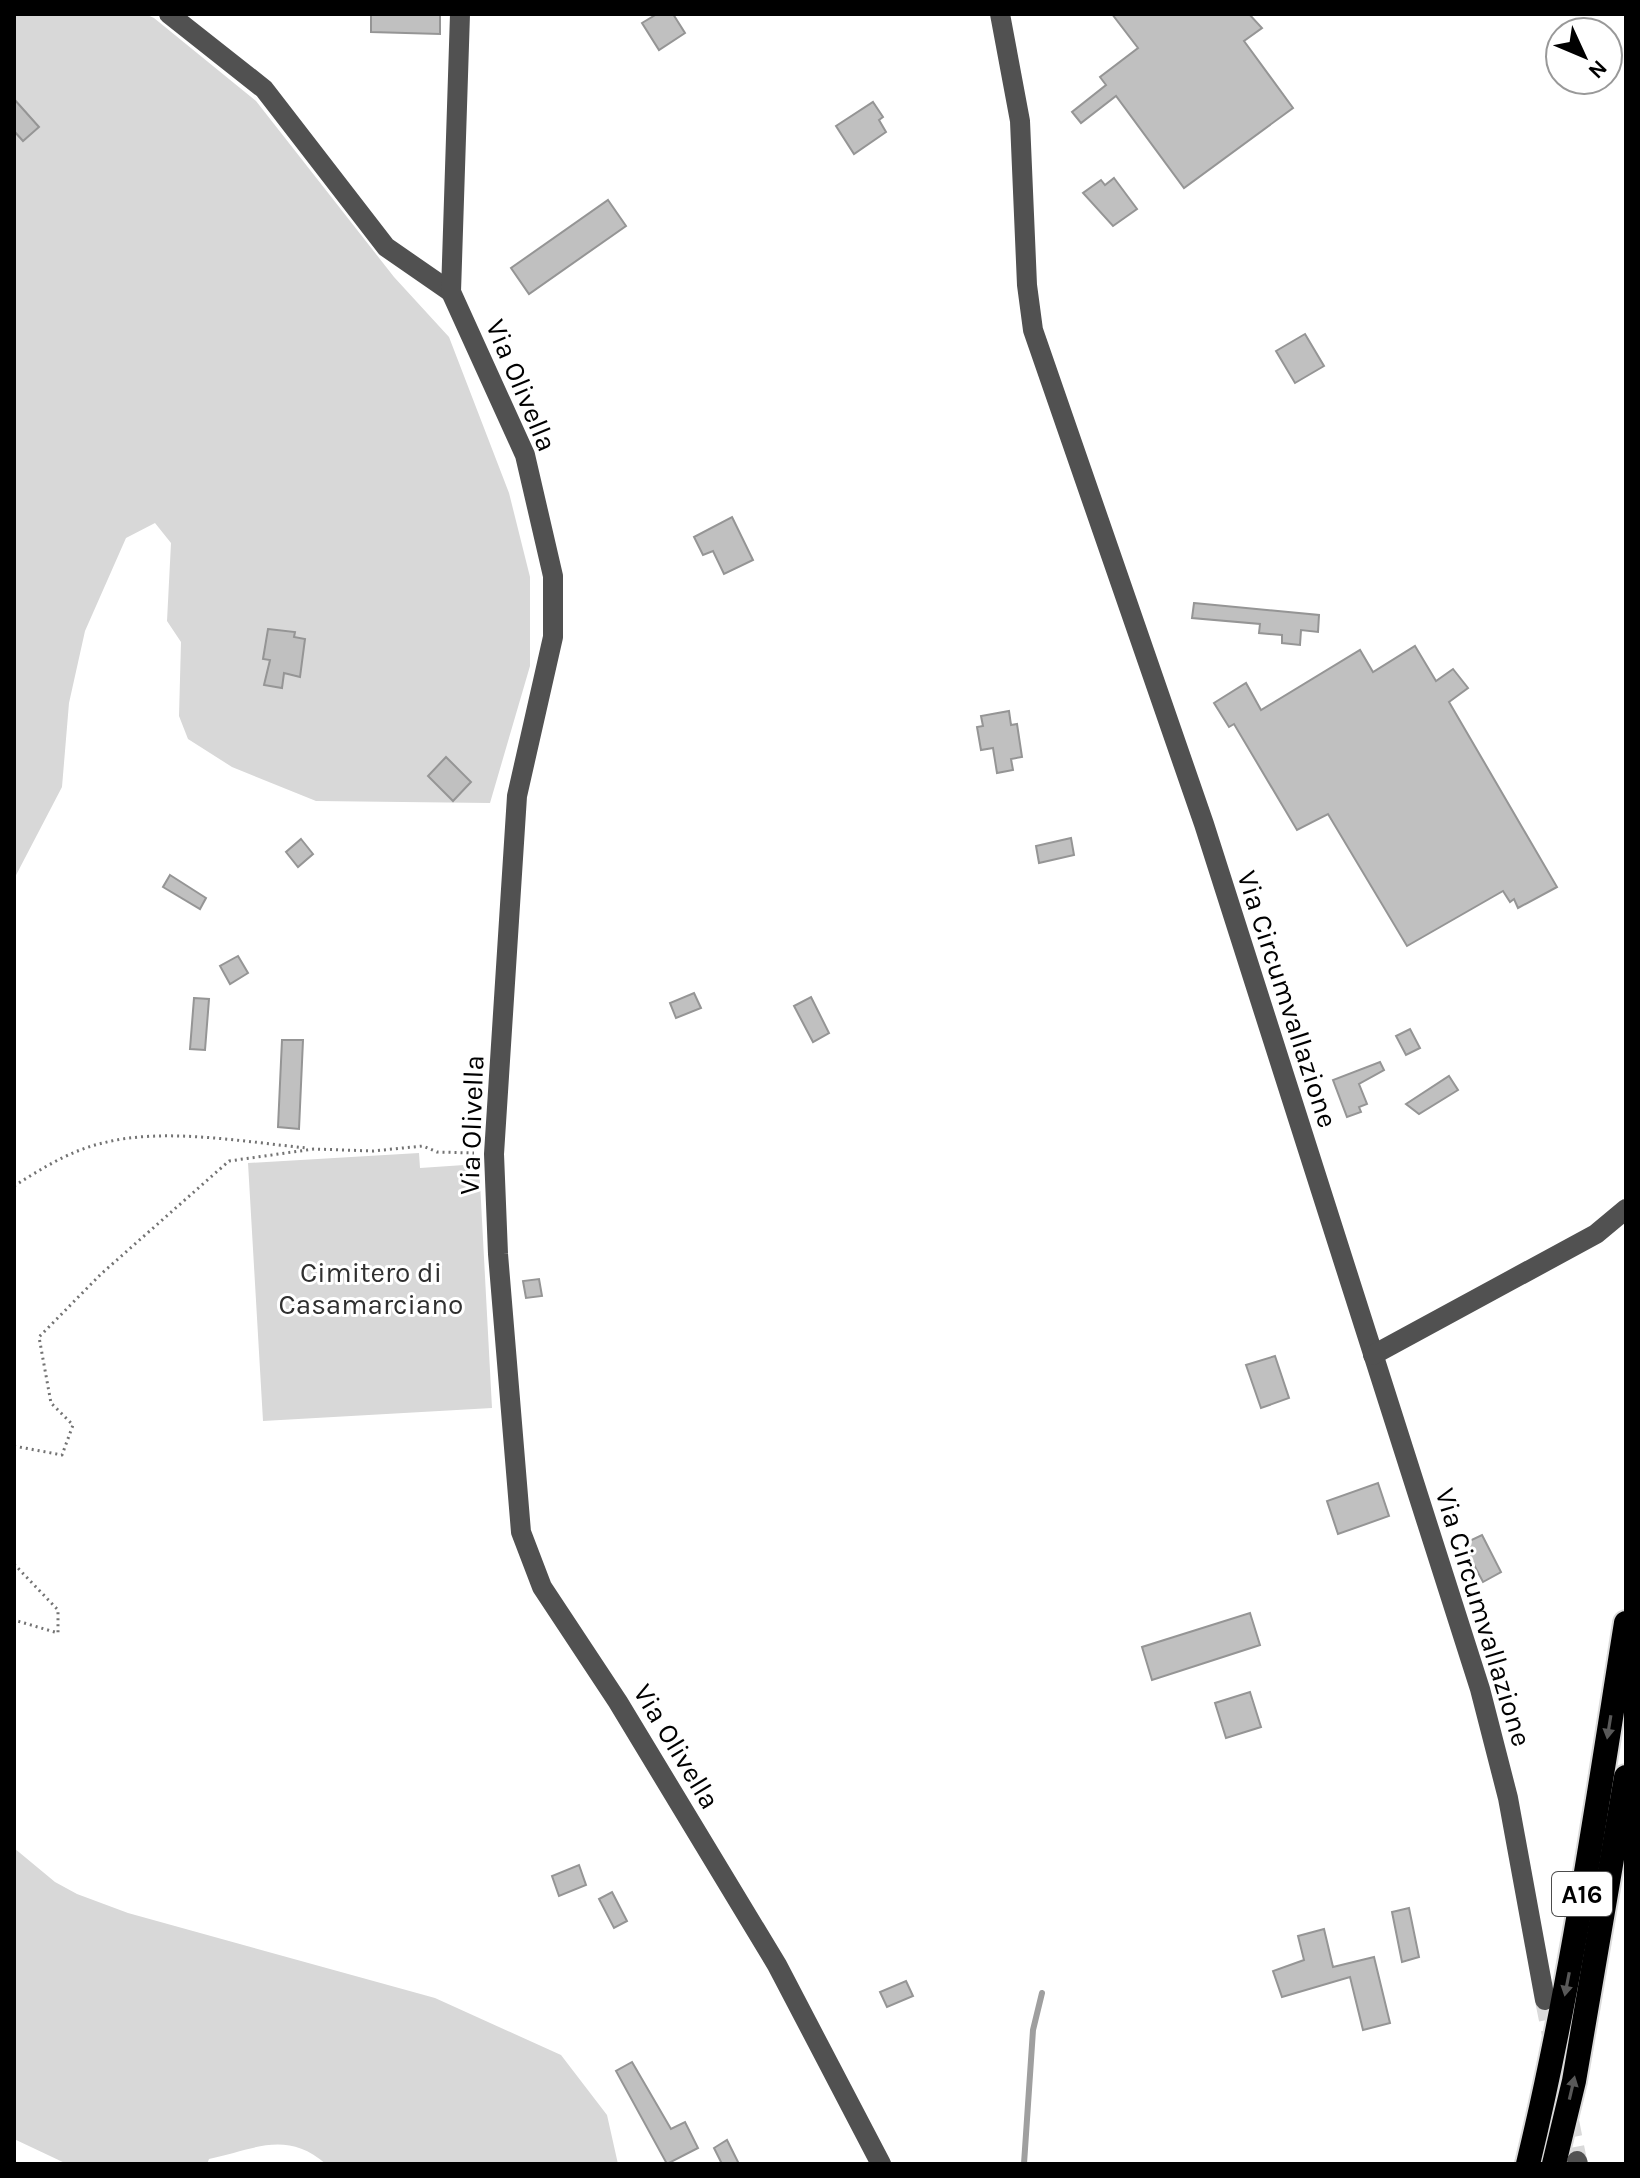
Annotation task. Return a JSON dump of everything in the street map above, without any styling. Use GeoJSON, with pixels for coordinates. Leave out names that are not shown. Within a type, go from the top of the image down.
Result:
{"type":"FeatureCollection","features":[{"type":"Feature","properties":{"kind":"highway","name":"A16"},"geometry":{"type":"LineString","coordinates":[[1528,2164],[1550,2075],[1626,1623]]}},
{"type":"Feature","properties":{"kind":"highway","name":"A16"},"geometry":{"type":"LineString","coordinates":[[1569,2163],[1579,2052],[1626,1777]]}},
{"type":"Feature","properties":{"kind":"street"},"geometry":{"type":"LineString","coordinates":[[169,14],[264,89],[386,247],[451,292]]}},
{"type":"Feature","properties":{"kind":"street","name":"Via Olivella"},"geometry":{"type":"LineString","coordinates":[[460,14],[451,292],[525,455],[553,576],[553,637],[517,796],[494,1154],[515,1483],[521,1532],[529,1560],[542,1587],[618,1702],[777,1965],[881,2164]]}},
{"type":"Feature","properties":{"kind":"street","name":"Via Circumvallazione"},"geometry":{"type":"LineString","coordinates":[[1000,14],[1020,121],[1027,285],[1033,330],[1204,824],[1480,1689],[1508,1798],[1545,2000]]}},
{"type":"Feature","properties":{"kind":"street"},"geometry":{"type":"LineString","coordinates":[[1373,1355],[1596,1234],[1626,1209]]}},
{"type":"Feature","properties":{"kind":"path"},"geometry":{"type":"LineString","coordinates":[[14,1186],[45,1166],[103,1143],[155,1137],[373,1151],[423,1146],[437,1152],[494,1154]]}},
{"type":"Feature","properties":{"kind":"path"},"geometry":{"type":"LineString","coordinates":[[14,1446],[62,1455],[73,1425],[51,1403],[39,1337],[101,1274],[229,1161],[314,1149]]}},
{"type":"Feature","properties":{"kind":"path"},"geometry":{"type":"LineString","coordinates":[[14,1564],[58,1610],[58,1633],[14,1620]]}},
{"type":"Feature","properties":{"kind":"green space"},"geometry":{"type":"Polygon","coordinates":[[[14,14],[145,14],[154,18],[256,101],[394,277],[449,337],[509,493],[530,577],[530,666],[490,803],[316,801],[232,767],[188,739],[179,716],[181,642],[167,621],[171,543],[155,523],[126,538],[85,631],[69,703],[62,787],[14,879],[14,14]]]}},
{"type":"Feature","properties":{"kind":"green space","name":"Cimitero di Casamarciano"},"geometry":{"type":"Polygon","coordinates":[[[419,1153],[420,1168],[479,1164],[492,1408],[263,1421],[248,1163],[419,1153]]]}},
{"type":"Feature","properties":{"kind":"green space"},"geometry":{"type":"Polygon","coordinates":[[[14,1848],[55,1882],[77,1894],[128,1913],[435,1998],[561,2055],[607,2115],[618,2164],[326,2164],[297,2147],[270,2145],[209,2159],[207,2164],[67,2164],[14,2139],[14,1848]]]}},
{"type":"Feature","properties":{"kind":"building"},"geometry":{"type":"Polygon","coordinates":[[[371,14],[440,14],[440,34],[371,32],[371,14]]]}},
{"type":"Feature","properties":{"kind":"building"},"geometry":{"type":"Polygon","coordinates":[[[657,14],[673,14],[685,33],[659,50],[642,23],[657,14]]]}},
{"type":"Feature","properties":{"kind":"building"},"geometry":{"type":"Polygon","coordinates":[[[1112,14],[1249,14],[1262,28],[1244,41],[1293,108],[1184,188],[1116,96],[1081,123],[1072,112],[1106,85],[1100,77],[1138,48],[1112,14]]]}},
{"type":"Feature","properties":{"kind":"building"},"geometry":{"type":"Polygon","coordinates":[[[14,99],[39,127],[23,141],[14,131],[14,99]]]}},
{"type":"Feature","properties":{"kind":"building"},"geometry":{"type":"Polygon","coordinates":[[[873,102],[883,117],[879,120],[886,132],[854,154],[836,126],[873,102]]]}},
{"type":"Feature","properties":{"kind":"building"},"geometry":{"type":"Polygon","coordinates":[[[1114,178],[1137,209],[1113,226],[1083,193],[1101,180],[1105,185],[1114,178]]]}},
{"type":"Feature","properties":{"kind":"building"},"geometry":{"type":"Polygon","coordinates":[[[608,200],[626,226],[529,294],[511,268],[608,200]]]}},
{"type":"Feature","properties":{"kind":"building"},"geometry":{"type":"Polygon","coordinates":[[[1305,334],[1324,366],[1295,383],[1276,351],[1305,334]]]}},
{"type":"Feature","properties":{"kind":"building"},"geometry":{"type":"Polygon","coordinates":[[[732,517],[753,560],[724,574],[713,551],[703,555],[694,537],[732,517]]]}},
{"type":"Feature","properties":{"kind":"building"},"geometry":{"type":"Polygon","coordinates":[[[1194,603],[1319,615],[1318,632],[1301,630],[1300,645],[1282,643],[1282,635],[1259,633],[1260,624],[1192,618],[1194,603]]]}},
{"type":"Feature","properties":{"kind":"building"},"geometry":{"type":"Polygon","coordinates":[[[268,629],[295,632],[294,637],[305,639],[300,677],[284,673],[282,688],[264,685],[270,660],[263,659],[268,629]]]}},
{"type":"Feature","properties":{"kind":"building"},"geometry":{"type":"Polygon","coordinates":[[[1415,646],[1436,681],[1453,669],[1468,688],[1449,702],[1557,887],[1518,908],[1514,899],[1510,902],[1503,891],[1407,946],[1328,814],[1297,830],[1234,724],[1229,727],[1214,703],[1246,683],[1261,710],[1360,650],[1373,672],[1415,646]]]}},
{"type":"Feature","properties":{"kind":"building"},"geometry":{"type":"Polygon","coordinates":[[[1009,711],[1011,725],[1017,724],[1022,757],[1011,759],[1013,770],[997,773],[993,748],[981,750],[977,727],[983,726],[981,716],[1009,711]]]}},
{"type":"Feature","properties":{"kind":"building"},"geometry":{"type":"Polygon","coordinates":[[[446,757],[471,782],[453,801],[428,776],[446,757]]]}},
{"type":"Feature","properties":{"kind":"building"},"geometry":{"type":"Polygon","coordinates":[[[1071,838],[1074,855],[1039,863],[1036,846],[1071,838]]]}},
{"type":"Feature","properties":{"kind":"building"},"geometry":{"type":"Polygon","coordinates":[[[301,839],[313,854],[298,867],[286,852],[301,839]]]}},
{"type":"Feature","properties":{"kind":"building"},"geometry":{"type":"Polygon","coordinates":[[[170,875],[206,898],[200,909],[163,887],[170,875]]]}},
{"type":"Feature","properties":{"kind":"building"},"geometry":{"type":"Polygon","coordinates":[[[238,956],[248,973],[230,984],[220,966],[238,956]]]}},
{"type":"Feature","properties":{"kind":"building"},"geometry":{"type":"Polygon","coordinates":[[[694,993],[701,1008],[676,1018],[670,1003],[694,993]]]}},
{"type":"Feature","properties":{"kind":"building"},"geometry":{"type":"Polygon","coordinates":[[[811,997],[829,1033],[813,1042],[794,1006],[811,997]]]}},
{"type":"Feature","properties":{"kind":"building"},"geometry":{"type":"Polygon","coordinates":[[[194,998],[209,999],[205,1050],[190,1049],[194,998]]]}},
{"type":"Feature","properties":{"kind":"building"},"geometry":{"type":"Polygon","coordinates":[[[1410,1029],[1420,1048],[1406,1055],[1396,1036],[1410,1029]]]}},
{"type":"Feature","properties":{"kind":"building"},"geometry":{"type":"Polygon","coordinates":[[[282,1040],[303,1040],[299,1129],[278,1127],[282,1040]]]}},
{"type":"Feature","properties":{"kind":"building"},"geometry":{"type":"Polygon","coordinates":[[[1380,1062],[1384,1070],[1359,1084],[1367,1104],[1359,1107],[1361,1112],[1347,1117],[1333,1080],[1380,1062]]]}},
{"type":"Feature","properties":{"kind":"building"},"geometry":{"type":"Polygon","coordinates":[[[1449,1076],[1458,1090],[1419,1114],[1406,1104],[1449,1076]]]}},
{"type":"Feature","properties":{"kind":"building"},"geometry":{"type":"Polygon","coordinates":[[[539,1279],[542,1296],[526,1298],[523,1281],[539,1279]]]}},
{"type":"Feature","properties":{"kind":"building"},"geometry":{"type":"Polygon","coordinates":[[[1275,1356],[1289,1398],[1261,1408],[1246,1365],[1275,1356]]]}},
{"type":"Feature","properties":{"kind":"building"},"geometry":{"type":"Polygon","coordinates":[[[1378,1483],[1389,1516],[1338,1534],[1327,1501],[1378,1483]]]}},
{"type":"Feature","properties":{"kind":"building"},"geometry":{"type":"Polygon","coordinates":[[[1482,1535],[1501,1572],[1483,1582],[1463,1544],[1482,1535]]]}},
{"type":"Feature","properties":{"kind":"building"},"geometry":{"type":"Polygon","coordinates":[[[1250,1613],[1260,1645],[1152,1680],[1142,1647],[1250,1613]]]}},
{"type":"Feature","properties":{"kind":"building"},"geometry":{"type":"Polygon","coordinates":[[[1250,1692],[1261,1727],[1226,1738],[1215,1703],[1250,1692]]]}},
{"type":"Feature","properties":{"kind":"building"},"geometry":{"type":"Polygon","coordinates":[[[579,1865],[586,1885],[559,1896],[552,1876],[579,1865]]]}},
{"type":"Feature","properties":{"kind":"building"},"geometry":{"type":"Polygon","coordinates":[[[612,1892],[627,1921],[614,1928],[599,1899],[612,1892]]]}},
{"type":"Feature","properties":{"kind":"building"},"geometry":{"type":"Polygon","coordinates":[[[1409,1908],[1419,1957],[1402,1962],[1392,1912],[1409,1908]]]}},
{"type":"Feature","properties":{"kind":"building"},"geometry":{"type":"Polygon","coordinates":[[[1324,1929],[1333,1967],[1374,1957],[1390,2023],[1363,2030],[1350,1977],[1282,1997],[1273,1971],[1304,1960],[1298,1936],[1324,1929]]]}},
{"type":"Feature","properties":{"kind":"building"},"geometry":{"type":"Polygon","coordinates":[[[906,1981],[913,1996],[887,2007],[880,1992],[906,1981]]]}},
{"type":"Feature","properties":{"kind":"building"},"geometry":{"type":"Polygon","coordinates":[[[632,2062],[671,2129],[685,2122],[698,2148],[667,2164],[616,2071],[632,2062]]]}},
{"type":"Feature","properties":{"kind":"building"},"geometry":{"type":"Polygon","coordinates":[[[727,2140],[739,2164],[722,2164],[714,2148],[727,2140]]]}},
{"type":"Feature","properties":{"kind":"waterway"},"geometry":{"type":"LineString","coordinates":[[1024,2164],[1033,2030],[1042,1993]]}},
{"type":"Feature","properties":{"kind":"tunnel"},"geometry":{"type":"LineString","coordinates":[[1545,2000],[1577,2161]]}}]}
